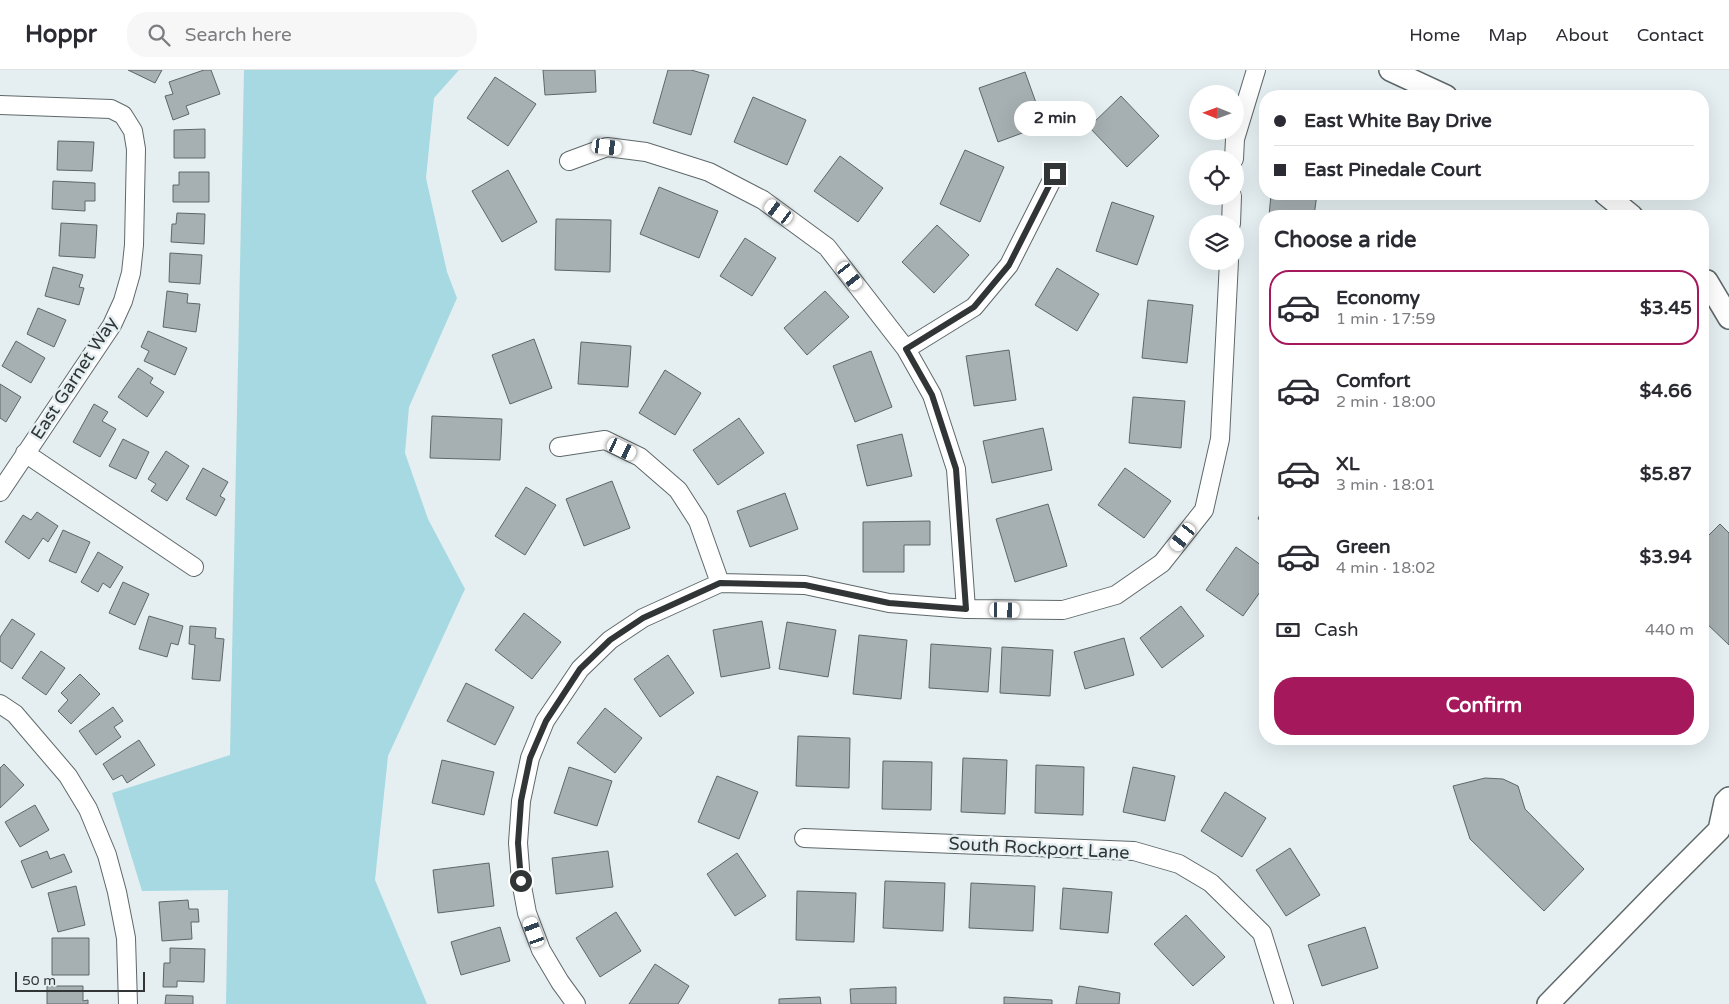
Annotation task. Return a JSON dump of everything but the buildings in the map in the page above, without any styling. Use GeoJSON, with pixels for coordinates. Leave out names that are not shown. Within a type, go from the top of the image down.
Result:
{"type":"FeatureCollection","features":[{"type":"Feature","properties":{"kind":"main road"},"geometry":{"type":"LineString","coordinates":[[1390,70],[1433,90]]}},
{"type":"Feature","properties":{"kind":"main road"},"geometry":{"type":"LineString","coordinates":[[1612,200],[1625,210]]}},
{"type":"Feature","properties":{"kind":"main road"},"geometry":{"type":"LineString","coordinates":[[1709,281],[1729,293]]}},
{"type":"Feature","properties":{"kind":"main road"},"geometry":{"type":"LineString","coordinates":[[1709,286],[1729,318]]}},
{"type":"Feature","properties":{"kind":"main road"},"geometry":{"type":"LineString","coordinates":[[1548,1004],[1656,893],[1724,829],[1725,802],[1729,798]]}},
{"type":"Feature","properties":{"kind":"street"},"geometry":{"type":"LineString","coordinates":[[1234,150],[1235,139],[1256,70]]}},
{"type":"Feature","properties":{"kind":"street","name":"East Garnet Way"},"geometry":{"type":"LineString","coordinates":[[0,105],[110,109],[123,115],[133,131],[136,149],[134,245],[131,273],[123,300],[107,333],[0,492]]}},
{"type":"Feature","properties":{"kind":"street"},"geometry":{"type":"LineString","coordinates":[[569,161],[607,147],[646,152],[709,172],[763,200],[827,247],[906,349],[932,395],[956,469],[966,609]]}},
{"type":"Feature","properties":{"kind":"street"},"geometry":{"type":"LineString","coordinates":[[906,349],[974,307],[1009,265],[1055,174]]}},
{"type":"Feature","properties":{"kind":"street"},"geometry":{"type":"LineString","coordinates":[[576,1004],[541,950],[527,913],[521,881],[518,843],[521,801],[530,758],[546,721],[580,669],[610,640],[643,618],[720,583],[805,585],[889,603],[966,609],[1063,610],[1116,595],[1162,564],[1204,510],[1220,439],[1229,270]]}},
{"type":"Feature","properties":{"kind":"street"},"geometry":{"type":"LineString","coordinates":[[559,447],[605,440],[640,457],[678,490],[698,522],[720,583]]}},
{"type":"Feature","properties":{"kind":"street"},"geometry":{"type":"LineString","coordinates":[[25,453],[194,567]]}},
{"type":"Feature","properties":{"kind":"street"},"geometry":{"type":"LineString","coordinates":[[0,704],[15,714],[68,776],[88,809],[103,846],[117,892],[126,938],[128,1004]]}},
{"type":"Feature","properties":{"kind":"street","name":"South Rockport Lane"},"geometry":{"type":"LineString","coordinates":[[804,838],[1134,851],[1179,864],[1211,883],[1262,933],[1284,1004]]}},
{"type":"Feature","properties":{"kind":"shaded area"},"geometry":{"type":"Polygon","coordinates":[[[244,70],[459,70],[434,98],[426,178],[447,272],[457,298],[409,407],[405,453],[428,519],[465,589],[388,756],[375,880],[427,1004],[226,1004],[228,890],[142,891],[112,793],[230,755],[244,70]]]}},
{"type":"Feature","properties":{"kind":"route"},"geometry":{"type":"LineString","coordinates":[[521,881],[518,843],[521,801],[530,758],[546,721],[580,669],[610,640],[643,618],[720,583],[805,585],[889,603],[966,609],[956,469],[932,395],[906,349],[974,307],[1009,265],[1055,174]]}}]}
